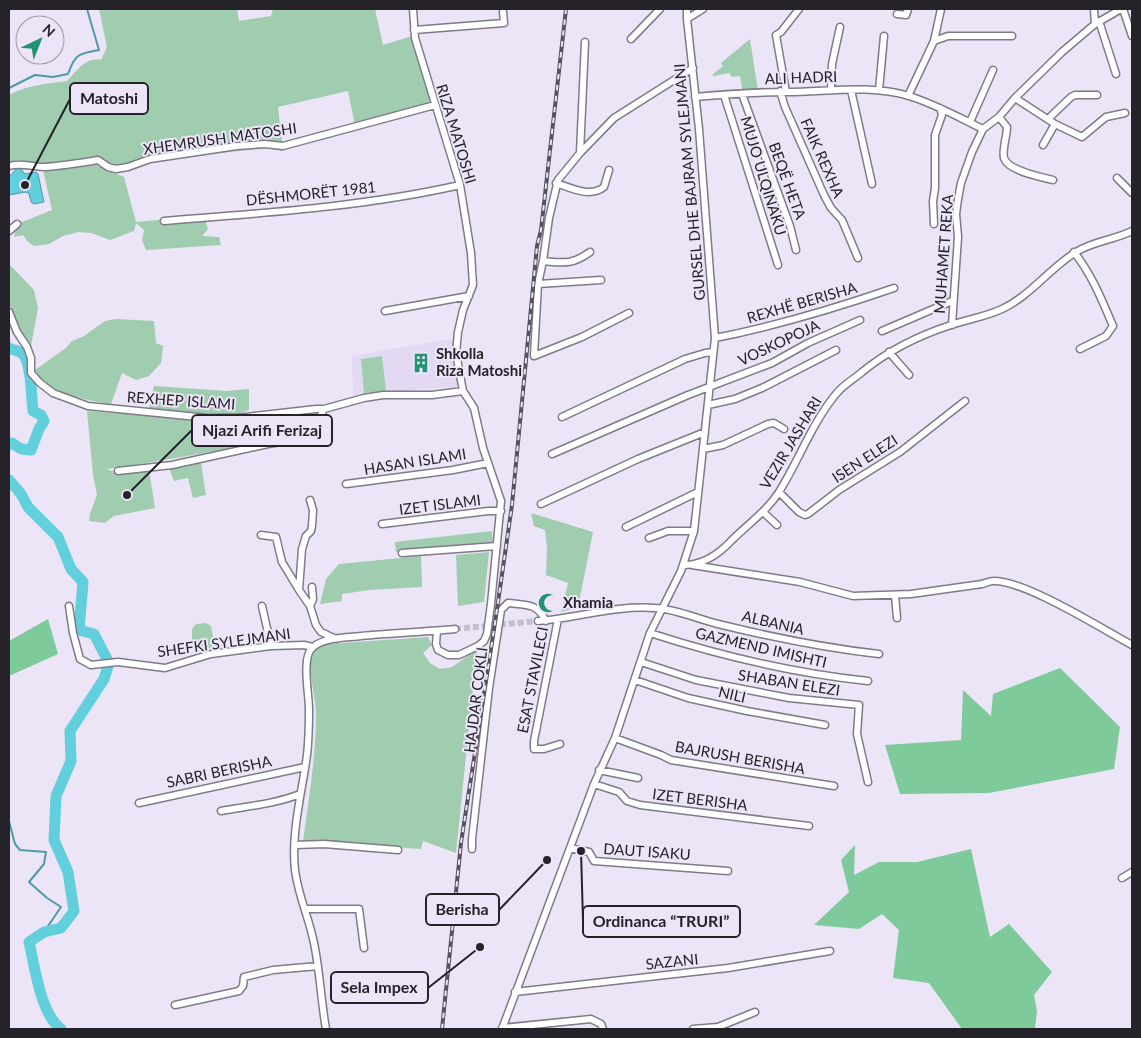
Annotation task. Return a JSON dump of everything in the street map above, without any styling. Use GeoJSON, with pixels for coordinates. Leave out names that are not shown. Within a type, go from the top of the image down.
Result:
{"type":"FeatureCollection","features":[{"type":"Feature","properties":{"kind":"street","name":"RIZA MATOSHI"},"geometry":{"type":"LineString","coordinates":[[413,9],[414,30],[460,185],[471,253],[473,285],[463,310],[456,353],[464,392],[474,408],[488,462],[501,501],[487,634],[484,641],[459,655],[448,655],[438,650],[436,644],[437,631]]}},
{"type":"Feature","properties":{"kind":"street"},"geometry":{"type":"LineString","coordinates":[[631,38],[660,9]]}},
{"type":"Feature","properties":{"kind":"street","name":"GURSEL DHE BAJRAM SYLEJMANI"},"geometry":{"type":"LineString","coordinates":[[502,1029],[599,770],[615,738],[650,633],[684,565],[694,531],[715,338],[687,9]]}},
{"type":"Feature","properties":{"kind":"street"},"geometry":{"type":"LineString","coordinates":[[687,19],[703,9]]}},
{"type":"Feature","properties":{"kind":"street"},"geometry":{"type":"LineString","coordinates":[[897,14],[906,15],[908,9]]}},
{"type":"Feature","properties":{"kind":"street"},"geometry":{"type":"LineString","coordinates":[[908,96],[934,41],[941,9]]}},
{"type":"Feature","properties":{"kind":"street"},"geometry":{"type":"LineString","coordinates":[[1094,9],[1116,74]]}},
{"type":"Feature","properties":{"kind":"street"},"geometry":{"type":"LineString","coordinates":[[983,129],[999,117],[1014,98],[1062,52],[1097,22],[1122,9],[1132,36]]}},
{"type":"Feature","properties":{"kind":"street","name":"FAIK REXHA"},"geometry":{"type":"LineString","coordinates":[[797,10],[776,36],[785,107],[818,182],[831,208],[842,220],[858,258]]}},
{"type":"Feature","properties":{"kind":"street"},"geometry":{"type":"LineString","coordinates":[[414,30],[504,23],[504,12]]}},
{"type":"Feature","properties":{"kind":"street"},"geometry":{"type":"LineString","coordinates":[[831,89],[832,64],[840,27]]}},
{"type":"Feature","properties":{"kind":"street"},"geometry":{"type":"LineString","coordinates":[[879,90],[884,36]]}},
{"type":"Feature","properties":{"kind":"street"},"geometry":{"type":"LineString","coordinates":[[934,41],[948,36],[1012,36]]}},
{"type":"Feature","properties":{"kind":"street"},"geometry":{"type":"LineString","coordinates":[[580,153],[585,42]]}},
{"type":"Feature","properties":{"kind":"street"},"geometry":{"type":"LineString","coordinates":[[629,313],[582,337],[534,356],[538,284],[556,184],[562,173],[614,118],[693,68]]}},
{"type":"Feature","properties":{"kind":"street"},"geometry":{"type":"LineString","coordinates":[[970,122],[993,70]]}},
{"type":"Feature","properties":{"kind":"street"},"geometry":{"type":"LineString","coordinates":[[851,90],[872,184]]}},
{"type":"Feature","properties":{"kind":"street","name":"ALI HADRI"},"geometry":{"type":"LineString","coordinates":[[695,98],[763,91],[879,90],[908,96],[940,108],[983,129]]}},
{"type":"Feature","properties":{"kind":"street","name":"BEQË HETA"},"geometry":{"type":"LineString","coordinates":[[742,94],[790,226],[796,250]]}},
{"type":"Feature","properties":{"kind":"street"},"geometry":{"type":"LineString","coordinates":[[1048,119],[1071,97],[1075,95],[1097,94]]}},
{"type":"Feature","properties":{"kind":"street","name":"MUJO ULQINAKU"},"geometry":{"type":"LineString","coordinates":[[724,95],[778,265]]}},
{"type":"Feature","properties":{"kind":"street"},"geometry":{"type":"LineString","coordinates":[[1014,98],[1055,124],[1082,137],[1106,117],[1125,113]]}},
{"type":"Feature","properties":{"kind":"street","name":"XHEMRUSH MATOSHI"},"geometry":{"type":"LineString","coordinates":[[9,166],[18,163],[41,167],[98,160],[108,167],[116,169],[150,159],[237,146],[266,144],[282,146],[435,106]]}},
{"type":"Feature","properties":{"kind":"street"},"geometry":{"type":"LineString","coordinates":[[934,224],[935,135],[942,115],[940,108]]}},
{"type":"Feature","properties":{"kind":"street"},"geometry":{"type":"LineString","coordinates":[[999,117],[1007,127],[1004,157],[1006,162],[1022,172],[1053,180]]}},
{"type":"Feature","properties":{"kind":"street"},"geometry":{"type":"LineString","coordinates":[[1043,145],[1055,124]]}},
{"type":"Feature","properties":{"kind":"street","name":"MUHAMET REKA"},"geometry":{"type":"LineString","coordinates":[[952,325],[952,302],[958,238],[956,214],[958,199],[961,183],[972,152],[983,129]]}},
{"type":"Feature","properties":{"kind":"street"},"geometry":{"type":"LineString","coordinates":[[556,184],[588,192],[596,191],[604,187],[609,170]]}},
{"type":"Feature","properties":{"kind":"street"},"geometry":{"type":"LineString","coordinates":[[1117,178],[1132,193]]}},
{"type":"Feature","properties":{"kind":"street","name":"DËSHMORËT 1981"},"geometry":{"type":"LineString","coordinates":[[164,220],[314,209],[417,195],[460,185]]}},
{"type":"Feature","properties":{"kind":"street"},"geometry":{"type":"LineString","coordinates":[[9,232],[17,224]]}},
{"type":"Feature","properties":{"kind":"street","name":"VEZIR JASHARI"},"geometry":{"type":"LineString","coordinates":[[684,565],[692,565],[712,558],[723,551],[763,512],[779,492],[796,464],[814,426],[836,394],[847,382],[889,352],[920,336],[1004,308],[1028,292],[1055,266],[1074,252],[1102,240],[1131,234]]}},
{"type":"Feature","properties":{"kind":"street"},"geometry":{"type":"LineString","coordinates":[[543,262],[574,262],[590,252]]}},
{"type":"Feature","properties":{"kind":"street"},"geometry":{"type":"LineString","coordinates":[[1074,252],[1086,267],[1113,326],[1106,336],[1080,349]]}},
{"type":"Feature","properties":{"kind":"street"},"geometry":{"type":"LineString","coordinates":[[538,284],[601,280]]}},
{"type":"Feature","properties":{"kind":"street","name":"REXHË BERISHA"},"geometry":{"type":"LineString","coordinates":[[715,338],[746,332],[838,308],[894,288]]}},
{"type":"Feature","properties":{"kind":"street"},"geometry":{"type":"LineString","coordinates":[[385,311],[469,296]]}},
{"type":"Feature","properties":{"kind":"street"},"geometry":{"type":"LineString","coordinates":[[882,331],[952,302]]}},
{"type":"Feature","properties":{"kind":"street","name":"REXHEP ISLAMI"},"geometry":{"type":"LineString","coordinates":[[9,312],[17,332],[28,347],[31,358],[31,373],[53,393],[88,406],[208,418],[237,418],[324,409],[383,395],[432,396],[464,392]]}},
{"type":"Feature","properties":{"kind":"street","name":"VOSKOPOJA"},"geometry":{"type":"LineString","coordinates":[[709,388],[772,363],[808,343],[860,320]]}},
{"type":"Feature","properties":{"kind":"street"},"geometry":{"type":"LineString","coordinates":[[708,406],[735,399],[762,388],[836,350]]}},
{"type":"Feature","properties":{"kind":"street"},"geometry":{"type":"LineString","coordinates":[[562,416],[684,359],[713,352]]}},
{"type":"Feature","properties":{"kind":"street"},"geometry":{"type":"LineString","coordinates":[[889,352],[909,375]]}},
{"type":"Feature","properties":{"kind":"street"},"geometry":{"type":"LineString","coordinates":[[552,454],[709,388]]}},
{"type":"Feature","properties":{"kind":"street","name":"ISEN ELEZI"},"geometry":{"type":"LineString","coordinates":[[779,492],[799,512],[806,515],[840,490],[900,452],[966,401]]}},
{"type":"Feature","properties":{"kind":"street"},"geometry":{"type":"LineString","coordinates":[[118,471],[172,465],[268,444],[306,438],[311,435],[324,409]]}},
{"type":"Feature","properties":{"kind":"street"},"geometry":{"type":"LineString","coordinates":[[703,450],[724,444],[768,424],[774,423],[784,429]]}},
{"type":"Feature","properties":{"kind":"street"},"geometry":{"type":"LineString","coordinates":[[541,504],[638,459],[705,432]]}},
{"type":"Feature","properties":{"kind":"street","name":"HASAN ISLAMI"},"geometry":{"type":"LineString","coordinates":[[346,484],[454,470],[488,462]]}},
{"type":"Feature","properties":{"kind":"street"},"geometry":{"type":"LineString","coordinates":[[626,527],[698,492]]}},
{"type":"Feature","properties":{"kind":"street"},"geometry":{"type":"LineString","coordinates":[[299,590],[302,549],[306,536],[311,531],[312,526],[313,514],[310,500]]}},
{"type":"Feature","properties":{"kind":"street","name":"IZET ISLAMI"},"geometry":{"type":"LineString","coordinates":[[382,524],[488,511],[501,512]]}},
{"type":"Feature","properties":{"kind":"street","name":"VEZIR JASHARI"},"geometry":{"type":"LineString","coordinates":[[763,512],[777,525]]}},
{"type":"Feature","properties":{"kind":"street"},"geometry":{"type":"LineString","coordinates":[[649,538],[668,531],[694,531]]}},
{"type":"Feature","properties":{"kind":"street"},"geometry":{"type":"LineString","coordinates":[[261,535],[276,537],[282,562],[310,606],[319,629],[321,642]]}},
{"type":"Feature","properties":{"kind":"street"},"geometry":{"type":"LineString","coordinates":[[402,554],[497,546]]}},
{"type":"Feature","properties":{"kind":"street"},"geometry":{"type":"LineString","coordinates":[[692,565],[800,582],[853,596],[895,595],[982,584],[993,580],[1006,582],[1070,610],[1132,645]]}},
{"type":"Feature","properties":{"kind":"street"},"geometry":{"type":"LineString","coordinates":[[310,606],[313,599],[312,587]]}},
{"type":"Feature","properties":{"kind":"street"},"geometry":{"type":"LineString","coordinates":[[895,595],[898,618]]}},
{"type":"Feature","properties":{"kind":"street","name":"HAJDAR COKLI"},"geometry":{"type":"LineString","coordinates":[[472,849],[486,716],[501,610],[508,603],[527,605],[539,609],[546,621]]}},
{"type":"Feature","properties":{"kind":"street","name":"SHEFKI SYLEJMANI"},"geometry":{"type":"LineString","coordinates":[[69,606],[73,633],[80,659],[91,665],[118,662],[165,668],[211,654],[271,646],[304,645],[313,647],[321,642],[336,639],[455,629]]}},
{"type":"Feature","properties":{"kind":"street"},"geometry":{"type":"LineString","coordinates":[[262,606],[271,646]]}},
{"type":"Feature","properties":{"kind":"street","name":"ALBANIA"},"geometry":{"type":"LineString","coordinates":[[538,621],[624,609],[662,608],[717,624],[796,642],[879,654]]}},
{"type":"Feature","properties":{"kind":"street","name":"ESAT STAVILECI"},"geometry":{"type":"LineString","coordinates":[[558,619],[534,749],[544,749],[560,744]]}},
{"type":"Feature","properties":{"kind":"street"},"geometry":{"type":"LineString","coordinates":[[319,629],[336,639]]}},
{"type":"Feature","properties":{"kind":"street","name":"GAZMEND IMISHTI"},"geometry":{"type":"LineString","coordinates":[[650,633],[704,650],[795,671],[868,681]]}},
{"type":"Feature","properties":{"kind":"street"},"geometry":{"type":"LineString","coordinates":[[313,647],[308,652],[306,661],[309,700],[309,741],[296,824],[295,869],[318,966],[326,1029]]}},
{"type":"Feature","properties":{"kind":"street","name":"SHABAN ELEZI"},"geometry":{"type":"LineString","coordinates":[[641,662],[696,680],[789,698],[859,705],[857,734],[868,782]]}},
{"type":"Feature","properties":{"kind":"street","name":"NILI"},"geometry":{"type":"LineString","coordinates":[[635,680],[688,698],[747,712],[825,725]]}},
{"type":"Feature","properties":{"kind":"street","name":"BAJRUSH BERISHA"},"geometry":{"type":"LineString","coordinates":[[615,738],[661,754],[671,760],[834,786]]}},
{"type":"Feature","properties":{"kind":"street","name":"SABRI BERISHA"},"geometry":{"type":"LineString","coordinates":[[138,802],[305,767]]}},
{"type":"Feature","properties":{"kind":"street"},"geometry":{"type":"LineString","coordinates":[[599,770],[638,778]]}},
{"type":"Feature","properties":{"kind":"street","name":"IZET BERISHA"},"geometry":{"type":"LineString","coordinates":[[594,784],[619,792],[627,801],[640,805],[809,826]]}},
{"type":"Feature","properties":{"kind":"street"},"geometry":{"type":"LineString","coordinates":[[221,810],[267,804],[300,794]]}},
{"type":"Feature","properties":{"kind":"street"},"geometry":{"type":"LineString","coordinates":[[295,845],[324,844],[398,850]]}},
{"type":"Feature","properties":{"kind":"street","name":"DAUT ISAKU"},"geometry":{"type":"LineString","coordinates":[[570,848],[589,852],[594,861],[728,871]]}},
{"type":"Feature","properties":{"kind":"street"},"geometry":{"type":"LineString","coordinates":[[1122,878],[1132,872]]}},
{"type":"Feature","properties":{"kind":"street"},"geometry":{"type":"LineString","coordinates":[[306,909],[358,909],[364,948]]}},
{"type":"Feature","properties":{"kind":"street","name":"SAZANI"},"geometry":{"type":"LineString","coordinates":[[515,992],[728,968],[830,951]]}},
{"type":"Feature","properties":{"kind":"street"},"geometry":{"type":"LineString","coordinates":[[176,1005],[239,991],[243,986],[244,977],[273,970],[318,966]]}},
{"type":"Feature","properties":{"kind":"street"},"geometry":{"type":"LineString","coordinates":[[693,1029],[718,1026],[755,1012]]}},
{"type":"Feature","properties":{"kind":"street"},"geometry":{"type":"LineString","coordinates":[[502,1029],[591,1019],[601,1024],[603,1029]]}},
{"type":"Feature","properties":{"kind":"shaded area"},"geometry":{"type":"Polygon","coordinates":[[[451,339],[457,340],[462,386],[387,392],[357,397],[353,394],[352,356],[451,339]]]}},
{"type":"Feature","properties":{"kind":"green space"},"geometry":{"type":"Polygon","coordinates":[[[99,9],[237,9],[239,21],[271,16],[273,9],[375,9],[383,45],[412,36],[430,101],[434,108],[356,130],[348,91],[278,107],[283,151],[265,148],[151,161],[120,167],[98,156],[42,164],[17,160],[9,163],[9,95],[30,87],[67,81],[86,63],[101,60],[107,47],[99,9]]]}},
{"type":"Feature","properties":{"kind":"green space"},"geometry":{"type":"Polygon","coordinates":[[[750,39],[758,91],[743,93],[740,76],[732,77],[729,73],[712,75],[723,66],[721,63],[750,39]]]}},
{"type":"Feature","properties":{"kind":"green space"},"geometry":{"type":"Polygon","coordinates":[[[96,165],[124,177],[136,222],[204,216],[208,229],[202,236],[219,237],[221,245],[146,250],[142,240],[144,230],[136,223],[134,231],[110,240],[91,233],[78,232],[63,236],[49,244],[34,246],[23,235],[14,237],[17,224],[52,210],[43,170],[96,165]]]}},
{"type":"Feature","properties":{"kind":"green space"},"geometry":{"type":"Polygon","coordinates":[[[9,264],[34,290],[38,308],[31,346],[24,336],[9,303],[9,264]]]}},
{"type":"Feature","properties":{"kind":"green space"},"geometry":{"type":"Polygon","coordinates":[[[116,319],[154,321],[156,343],[163,346],[161,363],[149,376],[136,380],[122,373],[111,404],[58,391],[41,380],[35,370],[66,348],[72,341],[84,336],[105,321],[116,319]]]}},
{"type":"Feature","properties":{"kind":"green space"},"geometry":{"type":"Polygon","coordinates":[[[382,356],[386,391],[364,393],[361,359],[382,356]]]}},
{"type":"Feature","properties":{"kind":"green space"},"geometry":{"type":"Polygon","coordinates":[[[154,386],[226,391],[249,389],[249,410],[234,415],[149,408],[154,386]]]}},
{"type":"Feature","properties":{"kind":"green space"},"geometry":{"type":"Polygon","coordinates":[[[317,410],[311,429],[300,434],[107,469],[117,473],[149,470],[155,508],[114,516],[105,523],[89,521],[97,495],[93,475],[87,411],[219,421],[317,410]]]}},
{"type":"Feature","properties":{"kind":"green space"},"geometry":{"type":"Polygon","coordinates":[[[201,463],[206,495],[193,498],[188,478],[174,481],[169,468],[201,463]]]}},
{"type":"Feature","properties":{"kind":"green space"},"geometry":{"type":"Polygon","coordinates":[[[531,513],[593,532],[578,607],[561,612],[568,583],[546,575],[547,549],[545,530],[534,526],[531,513]]]}},
{"type":"Feature","properties":{"kind":"green space"},"geometry":{"type":"Polygon","coordinates":[[[492,531],[493,545],[396,552],[395,542],[492,531]]]}},
{"type":"Feature","properties":{"kind":"green space"},"geometry":{"type":"Polygon","coordinates":[[[489,552],[484,602],[458,606],[456,555],[489,552]]]}},
{"type":"Feature","properties":{"kind":"green space"},"geometry":{"type":"Polygon","coordinates":[[[421,556],[422,587],[369,590],[342,594],[342,601],[320,604],[326,579],[339,564],[421,556]]]}},
{"type":"Feature","properties":{"kind":"green space"},"geometry":{"type":"Polygon","coordinates":[[[48,619],[58,654],[9,676],[9,641],[48,619]]]}},
{"type":"Feature","properties":{"kind":"green space"},"geometry":{"type":"Polygon","coordinates":[[[206,623],[211,626],[215,647],[196,651],[192,639],[192,629],[196,624],[206,623]]]}},
{"type":"Feature","properties":{"kind":"green space"},"geometry":{"type":"Polygon","coordinates":[[[428,637],[432,645],[423,653],[430,663],[440,669],[452,667],[477,649],[456,853],[423,841],[421,849],[303,841],[312,777],[316,729],[316,713],[310,667],[311,652],[328,644],[428,637]]]}},
{"type":"Feature","properties":{"kind":"green space"},"geometry":{"type":"Polygon","coordinates":[[[1060,668],[1120,727],[1114,769],[989,793],[900,794],[885,745],[961,740],[963,690],[991,716],[993,694],[1060,668]]]}},
{"type":"Feature","properties":{"kind":"green space"},"geometry":{"type":"Polygon","coordinates":[[[855,845],[854,875],[879,862],[917,862],[971,849],[990,937],[1009,924],[1052,972],[1034,995],[1037,1011],[1035,1029],[962,1029],[929,983],[893,978],[899,930],[882,914],[859,929],[814,925],[849,892],[841,860],[855,845]]]}},
{"type":"Feature","properties":{"kind":"water"},"geometry":{"type":"Polygon","coordinates":[[[17,168],[21,169],[25,174],[36,172],[38,174],[44,202],[34,204],[26,192],[9,195],[9,177],[17,168]]]}},
{"type":"Feature","properties":{"kind":"waterway"},"geometry":{"type":"LineString","coordinates":[[9,88],[35,75],[53,77],[68,74],[78,56],[99,50],[87,9]]}},
{"type":"Feature","properties":{"kind":"waterway"},"geometry":{"type":"LineString","coordinates":[[9,348],[23,354],[26,359],[30,373],[33,411],[41,415],[44,421],[31,450],[21,449],[12,443],[9,445]]}},
{"type":"Feature","properties":{"kind":"waterway"},"geometry":{"type":"LineString","coordinates":[[9,480],[21,494],[28,507],[58,537],[71,569],[83,582],[79,630],[94,634],[109,663],[104,679],[70,731],[71,761],[56,796],[54,840],[68,872],[74,911],[61,928],[44,932],[29,942],[43,1001],[54,1022],[61,1029]]}},
{"type":"Feature","properties":{"kind":"waterway"},"geometry":{"type":"LineString","coordinates":[[9,821],[15,844],[20,850],[46,852],[44,864],[29,882],[47,898],[61,907],[44,932]]}},
{"type":"Feature","properties":{"kind":"tunnel"},"geometry":{"type":"LineString","coordinates":[[455,629],[538,621]]}},
{"type":"Feature","properties":{"kind":"railway"},"geometry":{"type":"LineString","coordinates":[[442,1029],[461,843],[512,505],[537,246],[541,230],[566,9]]}},
{"type":"Feature","properties":{"kind":"place","name":"Matoshi"},"geometry":{"type":"Point","coordinates":[25,185]}},
{"type":"Feature","properties":{"kind":"place","name":"Shkolla Riza Matoshi"},"geometry":{"type":"Point","coordinates":[421,363]}},
{"type":"Feature","properties":{"kind":"place","name":"Njazi Arifi Ferizaj"},"geometry":{"type":"Point","coordinates":[127,495]}},
{"type":"Feature","properties":{"kind":"place","name":"Xhamia"},"geometry":{"type":"Point","coordinates":[548,603]}},
{"type":"Feature","properties":{"kind":"place","name":"Ordinanca “TRURI”"},"geometry":{"type":"Point","coordinates":[581,851]}},
{"type":"Feature","properties":{"kind":"place","name":"Berisha"},"geometry":{"type":"Point","coordinates":[547,860]}},
{"type":"Feature","properties":{"kind":"place","name":"Sela Impex"},"geometry":{"type":"Point","coordinates":[480,947]}}]}
